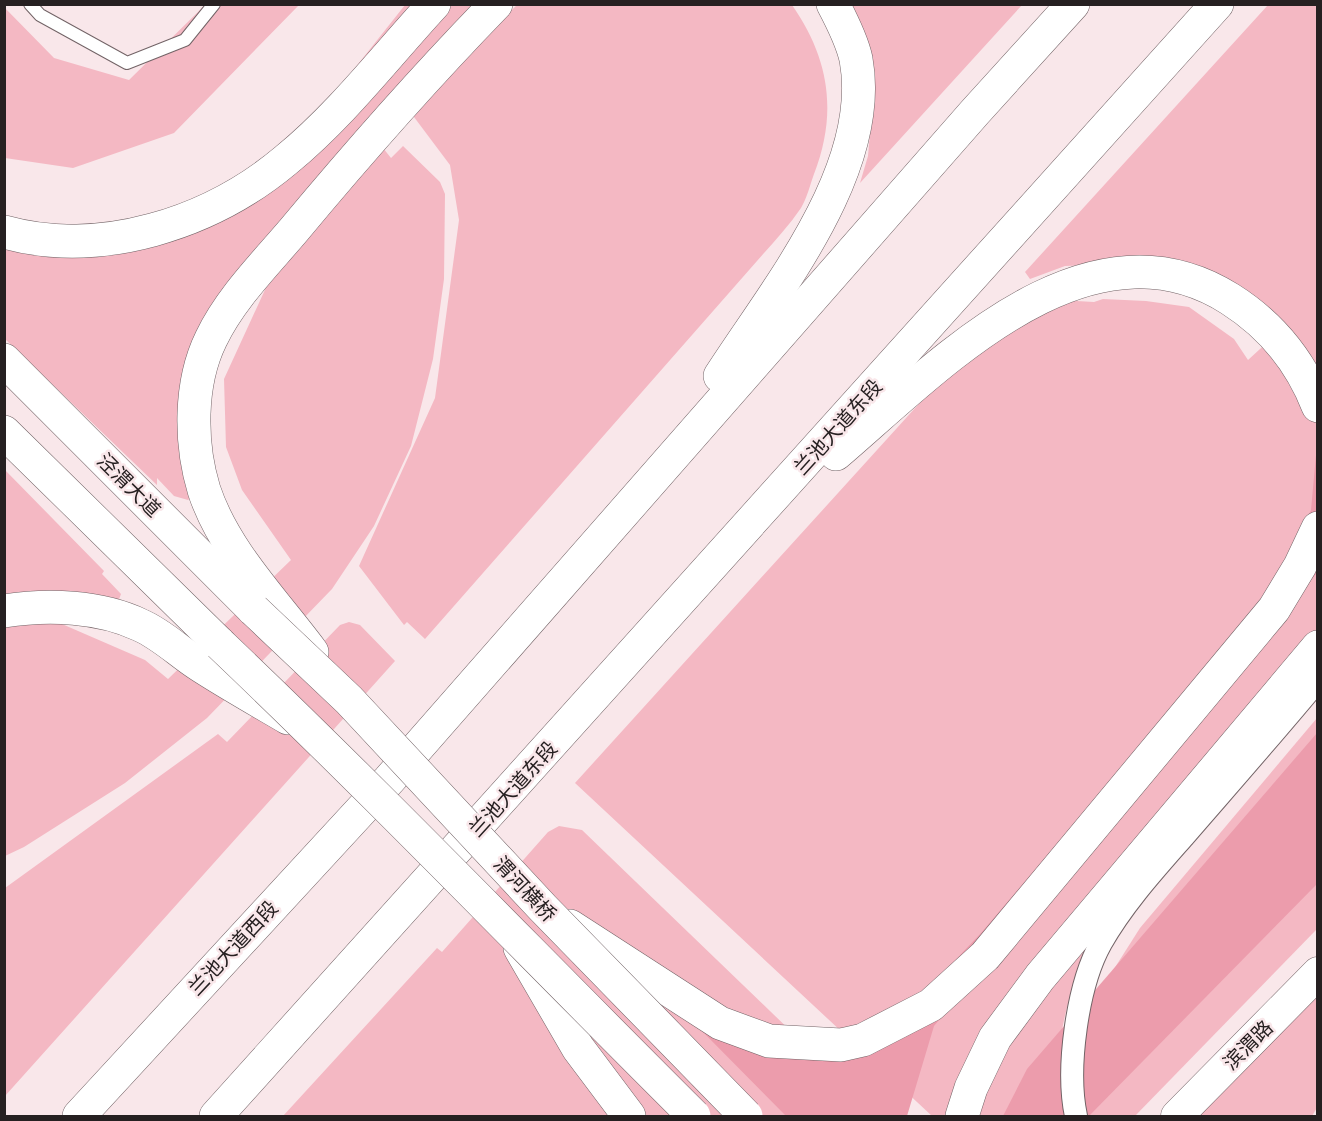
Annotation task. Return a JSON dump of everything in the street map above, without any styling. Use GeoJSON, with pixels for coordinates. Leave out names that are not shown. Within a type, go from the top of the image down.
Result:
{"type":"FeatureCollection","features":[{"type":"Feature","properties":{"kind":"main road"},"geometry":{"type":"LineString","coordinates":[[4,232],[26,238],[104,239],[178,222],[222,202],[286,160],[321,128],[434,4]]}},
{"type":"Feature","properties":{"kind":"main road"},"geometry":{"type":"LineString","coordinates":[[263,604],[205,491],[193,435],[199,382],[210,341],[243,289],[314,206],[496,4]]}},
{"type":"Feature","properties":{"kind":"main road"},"geometry":{"type":"LineString","coordinates":[[658,472],[814,232],[833,197],[847,156],[858,90],[856,59],[833,4]]}},
{"type":"Feature","properties":{"kind":"main road"},"geometry":{"type":"LineString","coordinates":[[658,472],[1073,4]]}},
{"type":"Feature","properties":{"kind":"main road","name":"兰池大道东段"},"geometry":{"type":"LineString","coordinates":[[220,1113],[1217,4]]}},
{"type":"Feature","properties":{"kind":"main road"},"geometry":{"type":"LineString","coordinates":[[738,538],[968,342],[1020,307],[1061,287],[1096,276],[1160,273],[1191,280],[1221,293],[1269,329],[1290,352],[1317,406]]}},
{"type":"Feature","properties":{"kind":"main road","name":"泾渭大道"},"geometry":{"type":"LineString","coordinates":[[4,360],[263,604]]}},
{"type":"Feature","properties":{"kind":"main road"},"geometry":{"type":"LineString","coordinates":[[4,432],[210,654]]}},
{"type":"Feature","properties":{"kind":"main road","name":"兰池大道西段"},"geometry":{"type":"LineString","coordinates":[[78,1116],[389,780],[658,472]]}},
{"type":"Feature","properties":{"kind":"main road"},"geometry":{"type":"LineString","coordinates":[[543,908],[720,1023],[748,1036],[769,1041],[842,1045],[863,1040],[892,1027],[931,1005],[985,957],[1274,609],[1300,566],[1317,528]]}},
{"type":"Feature","properties":{"kind":"main road","name":"渭河横桥"},"geometry":{"type":"LineString","coordinates":[[263,604],[348,700],[543,908],[746,1116]]}},
{"type":"Feature","properties":{"kind":"main road"},"geometry":{"type":"LineString","coordinates":[[4,611],[49,608],[118,616],[141,625],[172,643],[210,654]]}},
{"type":"Feature","properties":{"kind":"main road"},"geometry":{"type":"LineString","coordinates":[[962,1116],[971,1088],[995,1038],[1040,977],[1317,647]]}},
{"type":"Feature","properties":{"kind":"main road","name":"渭河横桥"},"geometry":{"type":"LineString","coordinates":[[210,654],[316,736],[515,939],[694,1116]]}},
{"type":"Feature","properties":{"kind":"main road"},"geometry":{"type":"LineString","coordinates":[[515,939],[578,1048],[629,1116]]}},
{"type":"Feature","properties":{"kind":"main road","name":"滨渭路"},"geometry":{"type":"LineString","coordinates":[[1177,1116],[1317,973]]}},
{"type":"Feature","properties":{"kind":"main road"},"geometry":{"type":"LineString","coordinates":[[53,1116],[151,1036]]}},
{"type":"Feature","properties":{"kind":"street"},"geometry":{"type":"LineString","coordinates":[[1076,1116],[1073,1100],[1073,1064],[1079,1006],[1100,944],[1145,880],[1317,680]]}},
{"type":"Feature","properties":{"kind":"lane"},"geometry":{"type":"LineString","coordinates":[[30,4],[40,15],[127,63],[184,40],[214,4]]}},
{"type":"Feature","properties":{"kind":"shaded area"},"geometry":{"type":"Polygon","coordinates":[[[205,5],[299,5],[174,133],[73,168],[5,158],[4,7],[54,58],[129,80],[205,5]]]}},
{"type":"Feature","properties":{"kind":"shaded area"},"geometry":{"type":"Polygon","coordinates":[[[405,5],[484,5],[226,288],[194,495],[188,500],[174,496],[157,478],[157,485],[5,339],[4,232],[176,232],[328,102],[405,5]]]}},
{"type":"Feature","properties":{"kind":"shaded area"},"geometry":{"type":"Polygon","coordinates":[[[517,5],[792,5],[805,25],[822,65],[826,86],[826,129],[807,196],[791,222],[425,639],[407,622],[404,625],[359,566],[435,398],[459,220],[450,165],[408,109],[517,5]]]}},
{"type":"Feature","properties":{"kind":"shaded area"},"geometry":{"type":"Polygon","coordinates":[[[828,5],[1022,5],[860,183],[868,156],[870,133],[828,178],[849,113],[847,42],[828,5]]]}},
{"type":"Feature","properties":{"kind":"shaded area"},"geometry":{"type":"Polygon","coordinates":[[[1268,5],[1317,5],[1317,661],[1093,942],[1074,984],[1059,1048],[1060,1116],[932,1116],[575,783],[965,353],[1059,300],[1146,301],[1189,307],[1234,339],[1248,360],[1284,327],[1257,303],[1216,275],[1162,262],[1065,266],[1030,279],[1025,272],[1268,5]]]}},
{"type":"Feature","properties":{"kind":"shaded area"},"geometry":{"type":"Polygon","coordinates":[[[403,146],[440,182],[445,194],[444,279],[433,359],[411,446],[374,526],[332,589],[207,718],[125,783],[24,847],[5,856],[5,625],[55,621],[145,660],[168,679],[291,560],[242,490],[226,447],[224,379],[269,281],[383,148],[391,158],[403,146]]]}},
{"type":"Feature","properties":{"kind":"shaded area"},"geometry":{"type":"Polygon","coordinates":[[[1317,444],[1317,573],[934,1026],[907,1116],[786,1116],[699,1028],[846,1041],[906,1012],[981,933],[1270,593],[1311,510],[1317,444]]]}},
{"type":"Feature","properties":{"kind":"shaded area"},"geometry":{"type":"Polygon","coordinates":[[[5,470],[104,571],[102,574],[121,594],[118,602],[5,600],[5,470]]]}},
{"type":"Feature","properties":{"kind":"shaded area"},"geometry":{"type":"Polygon","coordinates":[[[349,622],[360,625],[395,661],[5,1096],[5,888],[218,734],[227,742],[340,625],[349,622]]]}},
{"type":"Feature","properties":{"kind":"shaded area"},"geometry":{"type":"Polygon","coordinates":[[[1317,718],[1317,929],[1135,1116],[1087,1116],[1107,980],[1140,928],[1317,718]]]}},
{"type":"Feature","properties":{"kind":"shaded area"},"geometry":{"type":"Polygon","coordinates":[[[1317,733],[1317,884],[1089,1116],[1003,1116],[1027,1069],[1317,733]]]}},
{"type":"Feature","properties":{"kind":"shaded area"},"geometry":{"type":"Polygon","coordinates":[[[559,826],[582,830],[879,1116],[283,1116],[437,948],[442,952],[548,832],[559,826]]]}},
{"type":"Feature","properties":{"kind":"shaded area"},"geometry":{"type":"Polygon","coordinates":[[[1317,971],[1318,1106],[1312,1116],[1176,1116],[1317,971]]]}}]}
